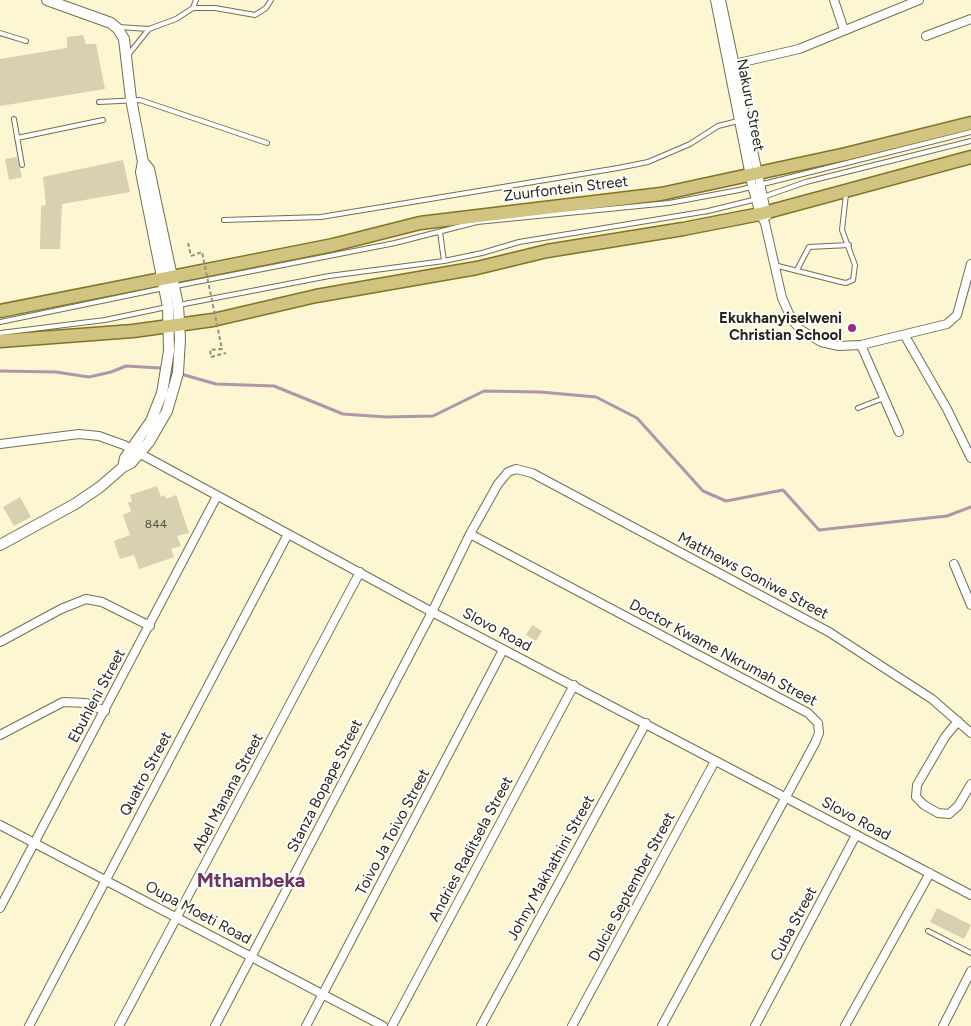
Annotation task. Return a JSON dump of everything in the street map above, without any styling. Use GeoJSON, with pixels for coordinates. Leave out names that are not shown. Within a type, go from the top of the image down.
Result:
{"type":"FeatureCollection","features":[{"type":"Feature","properties":{"kind":"main road","name":"Zuurfontein Street"},"geometry":{"type":"LineString","coordinates":[[0,311],[168,282],[420,223],[628,199],[754,179],[971,123]]}},
{"type":"Feature","properties":{"kind":"main road"},"geometry":{"type":"LineString","coordinates":[[0,341],[74,337],[213,320],[316,296],[477,268],[547,251],[764,216],[846,191],[971,157]]}},
{"type":"Feature","properties":{"kind":"street","name":"Nakuru Street"},"geometry":{"type":"LineString","coordinates":[[715,0],[732,64],[738,121],[764,216],[774,266],[786,310],[801,330],[820,342],[839,346],[861,346],[939,327],[953,320],[960,306],[971,264]]}},
{"type":"Feature","properties":{"kind":"street","name":"Nakuru Street"},"geometry":{"type":"LineString","coordinates":[[721,0],[754,179]]}},
{"type":"Feature","properties":{"kind":"street"},"geometry":{"type":"LineString","coordinates":[[834,0],[844,30]]}},
{"type":"Feature","properties":{"kind":"street"},"geometry":{"type":"LineString","coordinates":[[732,64],[799,49],[919,0]]}},
{"type":"Feature","properties":{"kind":"street"},"geometry":{"type":"LineString","coordinates":[[0,545],[75,504],[100,488],[122,468],[125,458],[137,451],[151,421],[167,395],[174,351],[175,326],[173,306],[141,172],[142,162],[131,99],[124,39],[116,26],[104,19],[53,1]]}},
{"type":"Feature","properties":{"kind":"street"},"geometry":{"type":"LineString","coordinates":[[926,36],[971,19]]}},
{"type":"Feature","properties":{"kind":"street"},"geometry":{"type":"LineString","coordinates":[[905,336],[936,388],[971,458]]}},
{"type":"Feature","properties":{"kind":"street"},"geometry":{"type":"LineString","coordinates":[[861,346],[899,432]]}},
{"type":"Feature","properties":{"kind":"street","name":"Slovo Road"},"geometry":{"type":"LineString","coordinates":[[0,444],[79,434],[111,440],[137,451],[503,650],[574,685],[971,895]]}},
{"type":"Feature","properties":{"kind":"street","name":"Matthews Goniwe Street"},"geometry":{"type":"LineString","coordinates":[[508,472],[516,469],[532,473],[828,632],[919,689],[971,733]]}},
{"type":"Feature","properties":{"kind":"street","name":"Stanza Bopape Street"},"geometry":{"type":"LineString","coordinates":[[215,1026],[432,612],[470,534],[498,484],[508,472]]}},
{"type":"Feature","properties":{"kind":"street","name":"Ebuhleni Street"},"geometry":{"type":"LineString","coordinates":[[0,908],[217,496]]}},
{"type":"Feature","properties":{"kind":"street","name":"Quatro Street"},"geometry":{"type":"LineString","coordinates":[[29,1026],[288,534]]}},
{"type":"Feature","properties":{"kind":"street","name":"Doctor Kwame Nkrumah Street"},"geometry":{"type":"LineString","coordinates":[[470,534],[814,717],[818,723],[819,733],[662,1026]]}},
{"type":"Feature","properties":{"kind":"street"},"geometry":{"type":"LineString","coordinates":[[954,564],[971,605]]}},
{"type":"Feature","properties":{"kind":"street","name":"Abel Manana Street"},"geometry":{"type":"LineString","coordinates":[[119,1026],[178,919],[360,572]]}},
{"type":"Feature","properties":{"kind":"street"},"geometry":{"type":"LineString","coordinates":[[0,642],[69,605],[86,600],[102,602],[150,626]]}},
{"type":"Feature","properties":{"kind":"street","name":"Toivo Ja Toivo Street"},"geometry":{"type":"LineString","coordinates":[[306,1026],[503,650]]}},
{"type":"Feature","properties":{"kind":"street","name":"Andries Raditsela Street"},"geometry":{"type":"LineString","coordinates":[[392,1026],[574,685]]}},
{"type":"Feature","properties":{"kind":"street"},"geometry":{"type":"LineString","coordinates":[[0,735],[63,702],[86,703],[105,711]]}},
{"type":"Feature","properties":{"kind":"street"},"geometry":{"type":"LineString","coordinates":[[958,721],[945,737],[917,785],[916,797],[924,806],[938,813],[949,814],[958,806],[971,784]]}},
{"type":"Feature","properties":{"kind":"street","name":"Johny Makhathini Street"},"geometry":{"type":"LineString","coordinates":[[481,1026],[646,724]]}},
{"type":"Feature","properties":{"kind":"street","name":"Dulcie September Street"},"geometry":{"type":"LineString","coordinates":[[572,1026],[715,761]]}},
{"type":"Feature","properties":{"kind":"street","name":"Oupa Moeti Road"},"geometry":{"type":"LineString","coordinates":[[0,825],[383,1026]]}},
{"type":"Feature","properties":{"kind":"street","name":"Cuba Street"},"geometry":{"type":"LineString","coordinates":[[755,1026],[856,835]]}},
{"type":"Feature","properties":{"kind":"street"},"geometry":{"type":"LineString","coordinates":[[845,1026],[930,874]]}},
{"type":"Feature","properties":{"kind":"street"},"geometry":{"type":"LineString","coordinates":[[943,1026],[970,975]]}},
{"type":"Feature","properties":{"kind":"lane"},"geometry":{"type":"LineString","coordinates":[[193,8],[196,0]]}},
{"type":"Feature","properties":{"kind":"lane"},"geometry":{"type":"LineString","coordinates":[[116,26],[148,29],[176,19],[193,8],[215,8],[255,15],[266,8],[271,0]]}},
{"type":"Feature","properties":{"kind":"lane"},"geometry":{"type":"LineString","coordinates":[[126,59],[134,44],[148,29]]}},
{"type":"Feature","properties":{"kind":"lane"},"geometry":{"type":"LineString","coordinates":[[0,33],[26,41]]}},
{"type":"Feature","properties":{"kind":"lane"},"geometry":{"type":"LineString","coordinates":[[100,102],[131,99],[153,104],[267,143]]}},
{"type":"Feature","properties":{"kind":"lane"},"geometry":{"type":"LineString","coordinates":[[14,119],[22,165]]}},
{"type":"Feature","properties":{"kind":"lane"},"geometry":{"type":"LineString","coordinates":[[18,138],[103,120]]}},
{"type":"Feature","properties":{"kind":"lane"},"geometry":{"type":"LineString","coordinates":[[224,220],[321,217],[618,168],[648,162],[672,153],[718,126],[738,121]]}},
{"type":"Feature","properties":{"kind":"lane"},"geometry":{"type":"LineString","coordinates":[[0,322],[60,312],[168,282],[440,232],[477,222],[669,203],[754,179],[971,132]]}},
{"type":"Feature","properties":{"kind":"lane"},"geometry":{"type":"LineString","coordinates":[[0,333],[105,320],[329,276],[444,261],[482,254],[519,242],[708,211],[759,198],[806,182],[971,141]]}},
{"type":"Feature","properties":{"kind":"lane"},"geometry":{"type":"LineString","coordinates":[[774,266],[840,282],[850,282],[855,276],[855,268],[849,245],[842,230],[846,191]]}},
{"type":"Feature","properties":{"kind":"lane"},"geometry":{"type":"LineString","coordinates":[[440,232],[444,261]]}},
{"type":"Feature","properties":{"kind":"lane"},"geometry":{"type":"LineString","coordinates":[[796,270],[809,247],[849,245]]}},
{"type":"Feature","properties":{"kind":"lane"},"geometry":{"type":"LineString","coordinates":[[858,408],[884,398]]}},
{"type":"Feature","properties":{"kind":"lane"},"geometry":{"type":"LineString","coordinates":[[928,931],[971,953]]}},
{"type":"Feature","properties":{"kind":"path"},"geometry":{"type":"LineString","coordinates":[[188,243],[191,256],[202,252],[222,349],[210,350],[211,357],[226,353]]}},
{"type":"Feature","properties":{"kind":"building"},"geometry":{"type":"Polygon","coordinates":[[[83,35],[86,44],[96,44],[105,89],[0,106],[0,59],[67,48],[67,37],[83,35]]]}},
{"type":"Feature","properties":{"kind":"building"},"geometry":{"type":"Polygon","coordinates":[[[17,157],[22,177],[9,180],[5,159],[17,157]]]}},
{"type":"Feature","properties":{"kind":"building"},"geometry":{"type":"Polygon","coordinates":[[[123,160],[130,192],[62,204],[60,249],[40,249],[41,206],[46,205],[43,177],[123,160]]]}},
{"type":"Feature","properties":{"kind":"building"},"geometry":{"type":"Polygon","coordinates":[[[157,486],[161,497],[165,495],[166,499],[176,495],[189,533],[177,536],[181,546],[171,549],[174,557],[139,569],[134,555],[120,559],[114,541],[130,535],[123,515],[131,511],[128,503],[132,501],[130,495],[157,486]]]}},
{"type":"Feature","properties":{"kind":"building"},"geometry":{"type":"Polygon","coordinates":[[[20,497],[31,517],[14,526],[3,507],[20,497]]]}},
{"type":"Feature","properties":{"kind":"building"},"geometry":{"type":"Polygon","coordinates":[[[532,625],[542,631],[536,641],[526,635],[532,625]]]}},
{"type":"Feature","properties":{"kind":"building"},"geometry":{"type":"Polygon","coordinates":[[[937,908],[971,925],[964,939],[930,922],[937,908]]]}},
{"type":"Feature","properties":{"kind":"waterway"},"geometry":{"type":"LineString","coordinates":[[0,371],[56,372],[89,377],[126,366],[160,368],[216,384],[274,386],[343,414],[386,417],[433,416],[484,391],[540,392],[596,397],[637,418],[703,491],[726,501],[783,490],[819,530],[947,516],[971,507]]}},
{"type":"Feature","properties":{"kind":"place","name":"Ekukhanyiselweni Christian School"},"geometry":{"type":"Point","coordinates":[852,328]}},
{"type":"Feature","properties":{"kind":"district","name":"Mthambeka"},"geometry":{"type":"Point","coordinates":[251,881]}}]}
